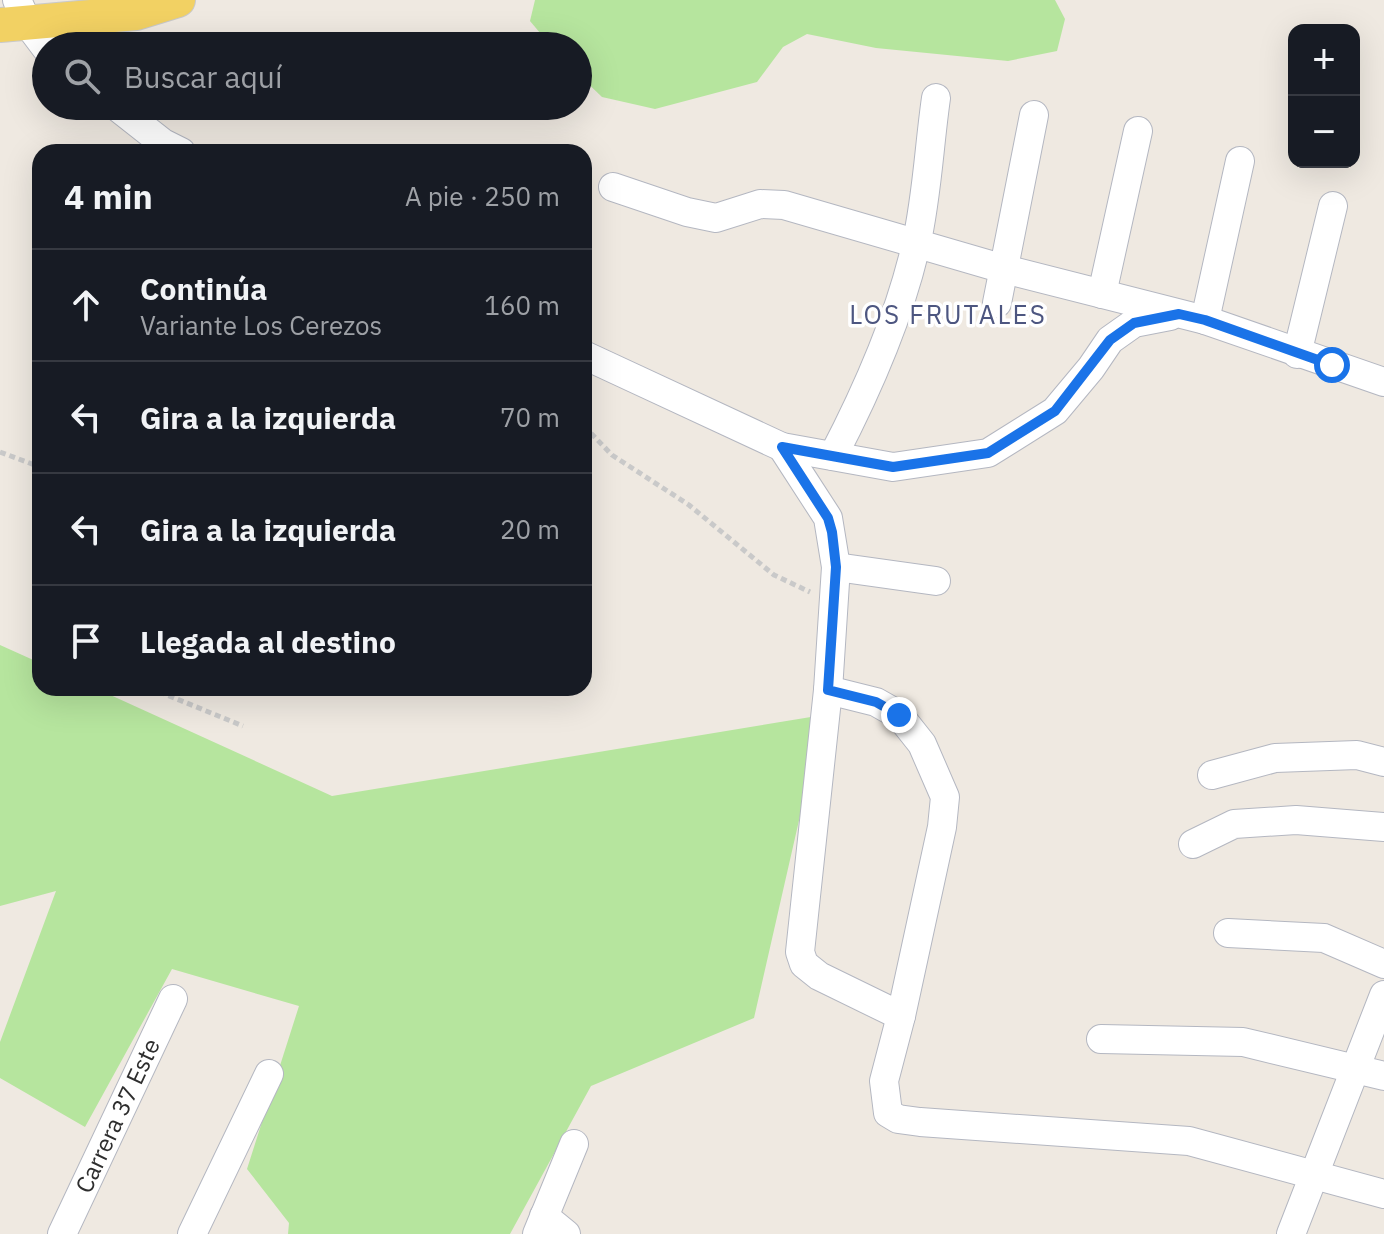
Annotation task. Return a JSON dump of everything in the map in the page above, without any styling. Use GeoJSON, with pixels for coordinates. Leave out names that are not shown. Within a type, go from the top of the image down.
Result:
{"type":"FeatureCollection","features":[{"type":"Feature","properties":{"kind":"main road"},"geometry":{"type":"LineString","coordinates":[[23,24],[136,13],[178,0]]}},
{"type":"Feature","properties":{"kind":"street"},"geometry":{"type":"LineString","coordinates":[[833,456],[883,352],[917,243],[936,98]]}},
{"type":"Feature","properties":{"kind":"street"},"geometry":{"type":"LineString","coordinates":[[997,303],[1034,115]]}},
{"type":"Feature","properties":{"kind":"street"},"geometry":{"type":"LineString","coordinates":[[134,120],[165,144]]}},
{"type":"Feature","properties":{"kind":"street"},"geometry":{"type":"LineString","coordinates":[[1102,294],[1138,131]]}},
{"type":"Feature","properties":{"kind":"street"},"geometry":{"type":"LineString","coordinates":[[1192,317],[1240,161]]}},
{"type":"Feature","properties":{"kind":"street"},"geometry":{"type":"LineString","coordinates":[[613,187],[687,212],[716,218],[760,204],[784,205],[1004,269],[1192,317],[1384,382]]}},
{"type":"Feature","properties":{"kind":"street"},"geometry":{"type":"LineString","coordinates":[[1297,354],[1333,206]]}},
{"type":"Feature","properties":{"kind":"street"},"geometry":{"type":"LineString","coordinates":[[592,359],[782,447],[893,467],[988,453],[1055,411],[1110,340],[1134,323],[1192,317]]}},
{"type":"Feature","properties":{"kind":"street"},"geometry":{"type":"LineString","coordinates":[[782,447],[828,518],[836,567],[828,690],[800,952],[804,964],[819,976],[901,1016]]}},
{"type":"Feature","properties":{"kind":"street"},"geometry":{"type":"LineString","coordinates":[[836,567],[936,581]]}},
{"type":"Feature","properties":{"kind":"street"},"geometry":{"type":"LineString","coordinates":[[828,690],[876,702],[899,715],[922,744],[945,797],[942,827],[884,1081],[888,1113],[898,1119],[1189,1141],[1384,1194]]}},
{"type":"Feature","properties":{"kind":"street"},"geometry":{"type":"LineString","coordinates":[[1212,775],[1275,758],[1357,755],[1384,762]]}},
{"type":"Feature","properties":{"kind":"street"},"geometry":{"type":"LineString","coordinates":[[1193,844],[1234,824],[1296,820],[1384,827]]}},
{"type":"Feature","properties":{"kind":"street"},"geometry":{"type":"LineString","coordinates":[[1228,933],[1324,938],[1384,964]]}},
{"type":"Feature","properties":{"kind":"street"},"geometry":{"type":"LineString","coordinates":[[1291,1234],[1384,995]]}},
{"type":"Feature","properties":{"kind":"street","name":"Carrera 37 Este"},"geometry":{"type":"LineString","coordinates":[[62,1234],[173,999]]}},
{"type":"Feature","properties":{"kind":"street"},"geometry":{"type":"LineString","coordinates":[[1101,1039],[1243,1042],[1384,1076]]}},
{"type":"Feature","properties":{"kind":"street"},"geometry":{"type":"LineString","coordinates":[[192,1234],[269,1074]]}},
{"type":"Feature","properties":{"kind":"street"},"geometry":{"type":"LineString","coordinates":[[566,1234],[540,1225],[574,1144]]}},
{"type":"Feature","properties":{"kind":"path"},"geometry":{"type":"LineString","coordinates":[[592,434],[612,455],[689,505],[774,575],[833,602]]}},
{"type":"Feature","properties":{"kind":"path"},"geometry":{"type":"LineString","coordinates":[[0,452],[32,464]]}},
{"type":"Feature","properties":{"kind":"path"},"geometry":{"type":"LineString","coordinates":[[170,696],[243,726]]}},
{"type":"Feature","properties":{"kind":"green space"},"geometry":{"type":"Polygon","coordinates":[[[535,0],[1055,0],[1065,19],[1057,51],[1008,61],[876,48],[807,34],[783,47],[757,82],[655,109],[602,97],[592,87],[592,32],[539,32],[530,21],[535,0]]]}},
{"type":"Feature","properties":{"kind":"green space"},"geometry":{"type":"Polygon","coordinates":[[[0,645],[32,659],[32,696],[113,696],[332,796],[823,715],[754,1018],[591,1086],[510,1234],[288,1234],[289,1223],[247,1169],[299,1006],[172,969],[85,1127],[0,1078],[0,1042],[56,891],[0,906],[0,645]]]}},
{"type":"Feature","properties":{"kind":"district","name":"LOS FRUTALES"},"geometry":{"type":"Point","coordinates":[948,315]}},
{"type":"Feature","properties":{"kind":"route"},"geometry":{"type":"LineString","coordinates":[[899,715],[876,702],[828,690],[836,567],[832,532],[828,518],[782,447],[893,467],[988,453],[1055,411],[1110,340],[1134,323],[1179,314],[1205,320],[1332,365]]}}]}
